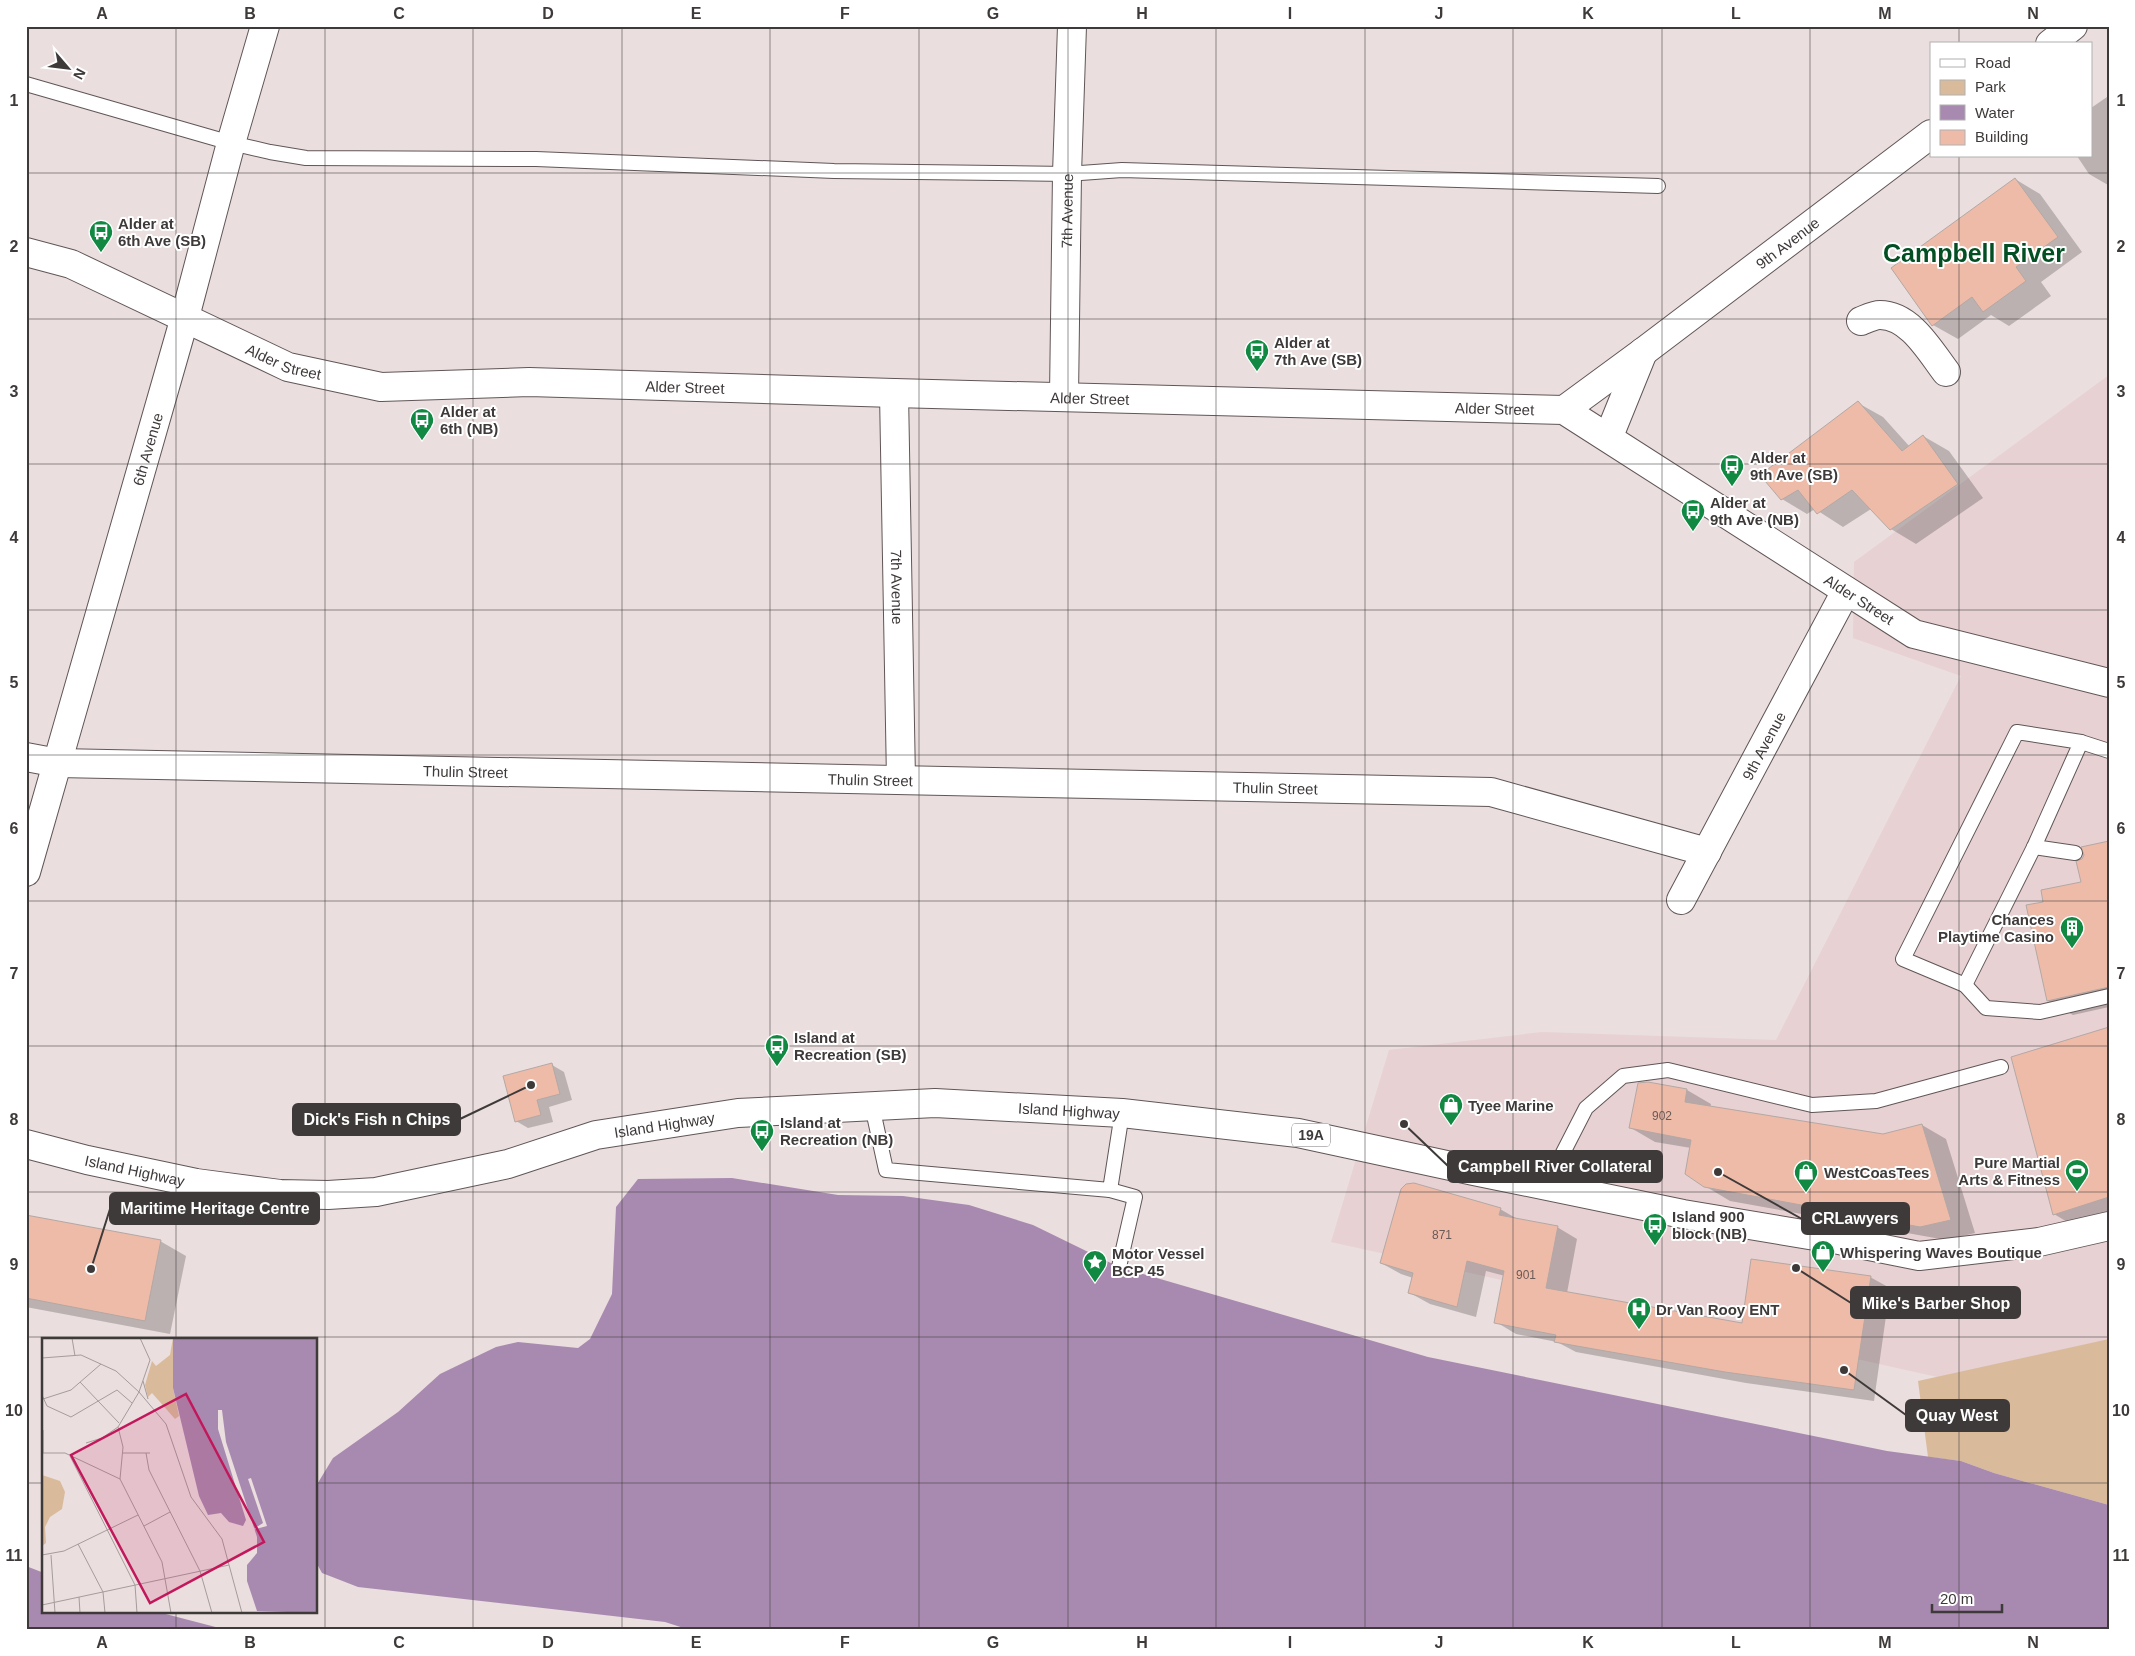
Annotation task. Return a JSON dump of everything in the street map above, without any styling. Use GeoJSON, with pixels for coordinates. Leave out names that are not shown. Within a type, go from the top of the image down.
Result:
{"type":"FeatureCollection","features":[{"type":"Feature","properties":{"kind":"street","name":"6th Avenue"},"geometry":{"type":"LineString","coordinates":[[26,872],[185,317],[231,143],[265,26]]}},
{"type":"Feature","properties":{"kind":"street","name":"7th Avenue"},"geometry":{"type":"LineString","coordinates":[[1064,396],[1067,174],[1072,26]]}},
{"type":"Feature","properties":{"kind":"street"},"geometry":{"type":"LineString","coordinates":[[2053,42],[2073,26]]}},
{"type":"Feature","properties":{"kind":"street","name":"9th Avenue"},"geometry":{"type":"LineString","coordinates":[[1564,410],[1644,352],[1930,135]]}},
{"type":"Feature","properties":{"kind":"street","name":"Alder Street"},"geometry":{"type":"LineString","coordinates":[[26,252],[71,264],[288,367],[381,387],[529,382],[1564,410],[1609,436],[1914,634],[2109,683]]}},
{"type":"Feature","properties":{"kind":"street"},"geometry":{"type":"LineString","coordinates":[[1861,320],[1878,315],[1892,317],[1908,326],[1946,372]]}},
{"type":"Feature","properties":{"kind":"street"},"geometry":{"type":"LineString","coordinates":[[1609,436],[1644,352]]}},
{"type":"Feature","properties":{"kind":"street","name":"7th Avenue"},"geometry":{"type":"LineString","coordinates":[[894,393],[901,780]]}},
{"type":"Feature","properties":{"kind":"street","name":"9th Avenue"},"geometry":{"type":"LineString","coordinates":[[1681,900],[1846,591]]}},
{"type":"Feature","properties":{"kind":"street","name":"Thulin Street"},"geometry":{"type":"LineString","coordinates":[[26,757],[58,762],[1491,792],[1707,852]]}},
{"type":"Feature","properties":{"kind":"street","name":"Island Highway"},"geometry":{"type":"LineString","coordinates":[[26,1144],[87,1160],[196,1183],[280,1194],[328,1195],[376,1192],[498,1166],[596,1135],[738,1113],[935,1103],[1122,1113],[1298,1133],[1683,1214],[1839,1240],[1919,1256],[2039,1242],[2109,1226]]}},
{"type":"Feature","properties":{"kind":"lane"},"geometry":{"type":"LineString","coordinates":[[26,84],[231,143],[306,158],[536,159],[834,171],[1067,174],[1122,170],[1658,186]]}},
{"type":"Feature","properties":{"kind":"lane"},"geometry":{"type":"LineString","coordinates":[[2109,751],[2081,742],[2016,732],[1903,959],[1965,985],[1986,1008],[2040,1012],[2109,996]]}},
{"type":"Feature","properties":{"kind":"lane"},"geometry":{"type":"LineString","coordinates":[[1965,985],[2034,847],[2081,742]]}},
{"type":"Feature","properties":{"kind":"lane"},"geometry":{"type":"LineString","coordinates":[[2034,847],[2075,853]]}},
{"type":"Feature","properties":{"kind":"lane"},"geometry":{"type":"LineString","coordinates":[[1546,1186],[1586,1108],[1623,1076],[1668,1070],[1812,1105],[1876,1101],[2001,1067]]}},
{"type":"Feature","properties":{"kind":"lane"},"geometry":{"type":"LineString","coordinates":[[872,1106],[886,1170],[1110,1190],[1136,1197],[1119,1267]]}},
{"type":"Feature","properties":{"kind":"lane"},"geometry":{"type":"LineString","coordinates":[[1110,1190],[1122,1113]]}},
{"type":"Feature","properties":{"kind":"shaded area"},"geometry":{"type":"Polygon","coordinates":[[[2109,375],[2109,1381],[2041,1400],[1331,1242],[1389,1050],[1542,1032],[1776,1040],[1961,676],[1853,638],[1854,562],[2109,375]]]}},
{"type":"Feature","properties":{"kind":"green space"},"geometry":{"type":"Polygon","coordinates":[[[2109,1339],[2109,1505],[1994,1473],[1961,1461],[1928,1457],[1918,1381],[2109,1339]]]}},
{"type":"Feature","properties":{"kind":"water"},"geometry":{"type":"Polygon","coordinates":[[[732,1178],[838,1195],[903,1196],[969,1205],[1033,1225],[1119,1267],[1428,1357],[1887,1451],[1961,1461],[1994,1473],[2109,1505],[2109,1630],[690,1630],[665,1622],[358,1587],[322,1573],[318,1566],[318,1483],[333,1458],[398,1412],[440,1374],[496,1347],[518,1342],[578,1348],[590,1339],[612,1294],[616,1207],[638,1179],[732,1178]]]}},
{"type":"Feature","properties":{"kind":"water"},"geometry":{"type":"Polygon","coordinates":[[[26,1566],[42,1572],[42,1614],[166,1614],[227,1630],[26,1630],[26,1566]]]}},
{"type":"Feature","properties":{"kind":"building"},"geometry":{"type":"Polygon","coordinates":[[[2015,178],[2058,237],[2016,267],[2026,281],[1983,312],[1972,297],[1932,326],[1891,268],[2015,178]]]}},
{"type":"Feature","properties":{"kind":"building"},"geometry":{"type":"Polygon","coordinates":[[[1858,401],[1902,451],[1923,435],[1958,484],[1890,530],[1852,490],[1817,514],[1798,490],[1781,500],[1760,475],[1858,401]]]}},
{"type":"Feature","properties":{"kind":"building","name":"Chances Playtime Casino"},"geometry":{"type":"Polygon","coordinates":[[[2109,841],[2109,987],[2047,1001],[2026,905],[2043,902],[2041,890],[2081,882],[2076,861],[2082,859],[2084,855],[2081,847],[2109,841]]]}},
{"type":"Feature","properties":{"kind":"building"},"geometry":{"type":"Polygon","coordinates":[[[2109,1027],[2109,1197],[2053,1215],[2011,1057],[2109,1027]]]}},
{"type":"Feature","properties":{"kind":"building"},"geometry":{"type":"Polygon","coordinates":[[[552,1063],[560,1094],[537,1100],[541,1115],[515,1122],[503,1076],[552,1063]]]}},
{"type":"Feature","properties":{"kind":"building"},"geometry":{"type":"Polygon","coordinates":[[[1648,1082],[1687,1089],[1685,1102],[1883,1134],[1922,1124],[1951,1220],[1920,1227],[1704,1187],[1685,1174],[1691,1140],[1629,1128],[1638,1083],[1648,1082]]]}},
{"type":"Feature","properties":{"kind":"building"},"geometry":{"type":"Polygon","coordinates":[[[1414,1183],[1501,1208],[1499,1215],[1558,1226],[1546,1288],[1742,1323],[1751,1259],[1871,1276],[1854,1390],[1725,1372],[1554,1342],[1556,1335],[1494,1323],[1504,1271],[1467,1261],[1457,1307],[1408,1293],[1413,1273],[1380,1263],[1401,1189],[1406,1184],[1414,1183]]]}},
{"type":"Feature","properties":{"kind":"building"},"geometry":{"type":"Polygon","coordinates":[[[26,1215],[161,1240],[145,1321],[26,1298],[26,1215]]]}},
{"type":"Feature","properties":{"kind":"place","name":"Alder at 6th Ave (SB)"},"geometry":{"type":"Point","coordinates":[101,253]}},
{"type":"Feature","properties":{"kind":"place","name":"Alder at 7th Ave (SB)"},"geometry":{"type":"Point","coordinates":[1257,372]}},
{"type":"Feature","properties":{"kind":"place","name":"Alder at 6th (NB)"},"geometry":{"type":"Point","coordinates":[422,441]}},
{"type":"Feature","properties":{"kind":"place","name":"Alder at 9th Ave (SB)"},"geometry":{"type":"Point","coordinates":[1732,487]}},
{"type":"Feature","properties":{"kind":"place","name":"Alder at 9th Ave (NB)"},"geometry":{"type":"Point","coordinates":[1693,532]}},
{"type":"Feature","properties":{"kind":"place","name":"Chances Playtime Casino"},"geometry":{"type":"Point","coordinates":[2072,949]}},
{"type":"Feature","properties":{"kind":"place","name":"Island at Recreation (SB)"},"geometry":{"type":"Point","coordinates":[777,1067]}},
{"type":"Feature","properties":{"kind":"place","name":"Dick's Fish n Chips"},"geometry":{"type":"Point","coordinates":[531,1085]}},
{"type":"Feature","properties":{"kind":"place","name":"Campbell River Collateral"},"geometry":{"type":"Point","coordinates":[1404,1124]}},
{"type":"Feature","properties":{"kind":"place","name":"Tyee Marine"},"geometry":{"type":"Point","coordinates":[1451,1126]}},
{"type":"Feature","properties":{"kind":"place","name":"Island at Recreation (NB)"},"geometry":{"type":"Point","coordinates":[762,1152]}},
{"type":"Feature","properties":{"kind":"place","name":"CRLawyers"},"geometry":{"type":"Point","coordinates":[1718,1172]}},
{"type":"Feature","properties":{"kind":"place","name":"Pure Martial Arts & Fitness"},"geometry":{"type":"Point","coordinates":[2077,1192]}},
{"type":"Feature","properties":{"kind":"place","name":"WestCoasTees"},"geometry":{"type":"Point","coordinates":[1806,1193]}},
{"type":"Feature","properties":{"kind":"place","name":"Island 900 block (NB)"},"geometry":{"type":"Point","coordinates":[1655,1246]}},
{"type":"Feature","properties":{"kind":"place","name":"Mike's Barber Shop"},"geometry":{"type":"Point","coordinates":[1796,1268]}},
{"type":"Feature","properties":{"kind":"place","name":"Maritime Heritage Centre"},"geometry":{"type":"Point","coordinates":[91,1269]}},
{"type":"Feature","properties":{"kind":"place","name":"Whispering Waves Boutique"},"geometry":{"type":"Point","coordinates":[1823,1273]}},
{"type":"Feature","properties":{"kind":"place","name":"Motor Vessel BCP 45"},"geometry":{"type":"Point","coordinates":[1095,1283]}},
{"type":"Feature","properties":{"kind":"place","name":"Dr Van Rooy ENT"},"geometry":{"type":"Point","coordinates":[1639,1330]}},
{"type":"Feature","properties":{"kind":"place","name":"Quay West"},"geometry":{"type":"Point","coordinates":[1844,1370]}},
{"type":"Feature","properties":{"kind":"district","name":"Campbell River"},"geometry":{"type":"Point","coordinates":[1974,253]}}]}
